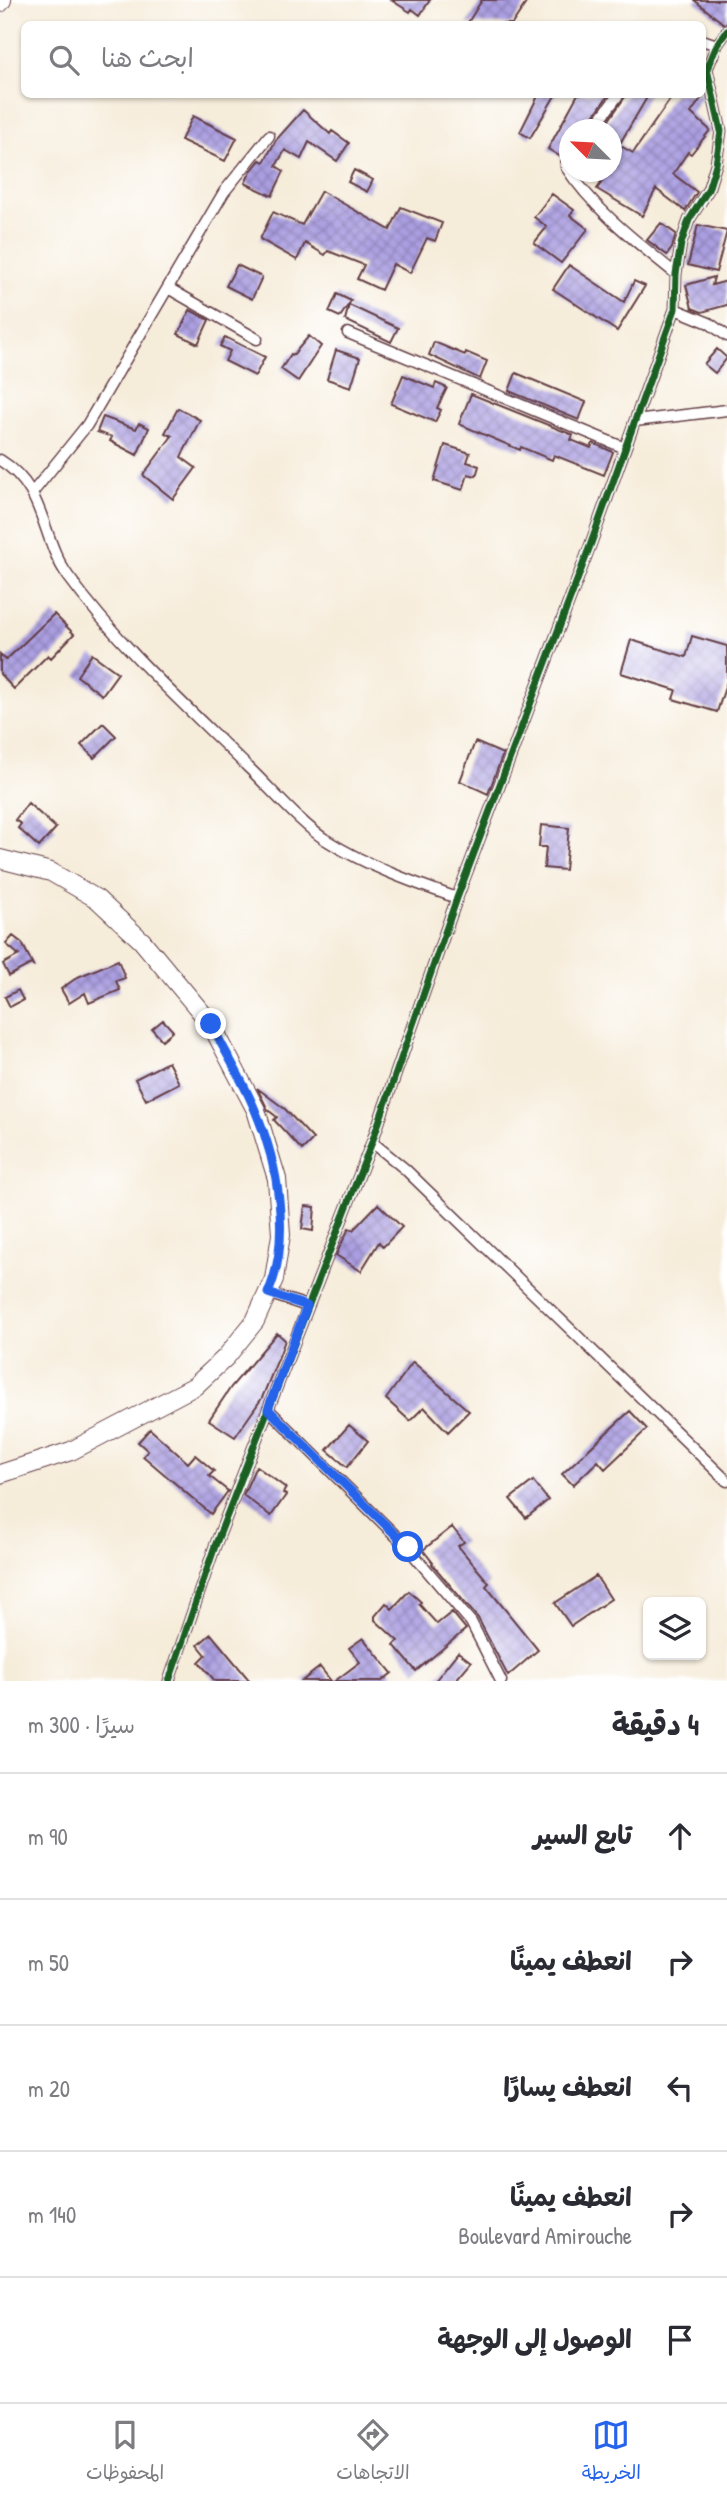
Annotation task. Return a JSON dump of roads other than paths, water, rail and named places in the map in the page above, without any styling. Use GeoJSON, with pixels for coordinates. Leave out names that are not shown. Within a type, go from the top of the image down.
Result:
{"type":"FeatureCollection","features":[{"type":"Feature","properties":{"kind":"main road"},"geometry":{"type":"LineString","coordinates":[[0,859],[51,872],[97,899],[142,941],[211,1024],[256,1110],[277,1179],[281,1235],[274,1279],[255,1321],[226,1357],[195,1386],[72,1451],[0,1474]]}},
{"type":"Feature","properties":{"kind":"street"},"geometry":{"type":"LineString","coordinates":[[172,1679],[215,1546],[372,1142],[457,898],[675,309],[676,274],[681,244],[689,220],[708,190],[716,164],[721,131],[707,69],[727,31]]}},
{"type":"Feature","properties":{"kind":"street"},"geometry":{"type":"LineString","coordinates":[[706,41],[718,45]]}},
{"type":"Feature","properties":{"kind":"street"},"geometry":{"type":"LineString","coordinates":[[600,119],[616,98]]}},
{"type":"Feature","properties":{"kind":"street"},"geometry":{"type":"LineString","coordinates":[[33,492],[87,425],[224,192],[270,136]]}},
{"type":"Feature","properties":{"kind":"street"},"geometry":{"type":"LineString","coordinates":[[716,164],[727,159]]}},
{"type":"Feature","properties":{"kind":"street"},"geometry":{"type":"LineString","coordinates":[[579,182],[603,211],[676,274]]}},
{"type":"Feature","properties":{"kind":"street"},"geometry":{"type":"LineString","coordinates":[[168,289],[257,339]]}},
{"type":"Feature","properties":{"kind":"street"},"geometry":{"type":"LineString","coordinates":[[675,309],[709,323],[727,335]]}},
{"type":"Feature","properties":{"kind":"street"},"geometry":{"type":"LineString","coordinates":[[348,333],[625,448]]}},
{"type":"Feature","properties":{"kind":"street"},"geometry":{"type":"LineString","coordinates":[[635,421],[727,410]]}},
{"type":"Feature","properties":{"kind":"street"},"geometry":{"type":"LineString","coordinates":[[0,460],[10,466],[33,492],[61,566],[97,615],[173,695],[296,813],[325,839],[393,876],[457,898]]}},
{"type":"Feature","properties":{"kind":"street"},"geometry":{"type":"LineString","coordinates":[[372,1142],[414,1178],[727,1481]]}},
{"type":"Feature","properties":{"kind":"street"},"geometry":{"type":"LineString","coordinates":[[268,1293],[307,1306]]}},
{"type":"Feature","properties":{"kind":"street"},"geometry":{"type":"LineString","coordinates":[[268,1409],[408,1547],[471,1622],[501,1681]]}}]}
